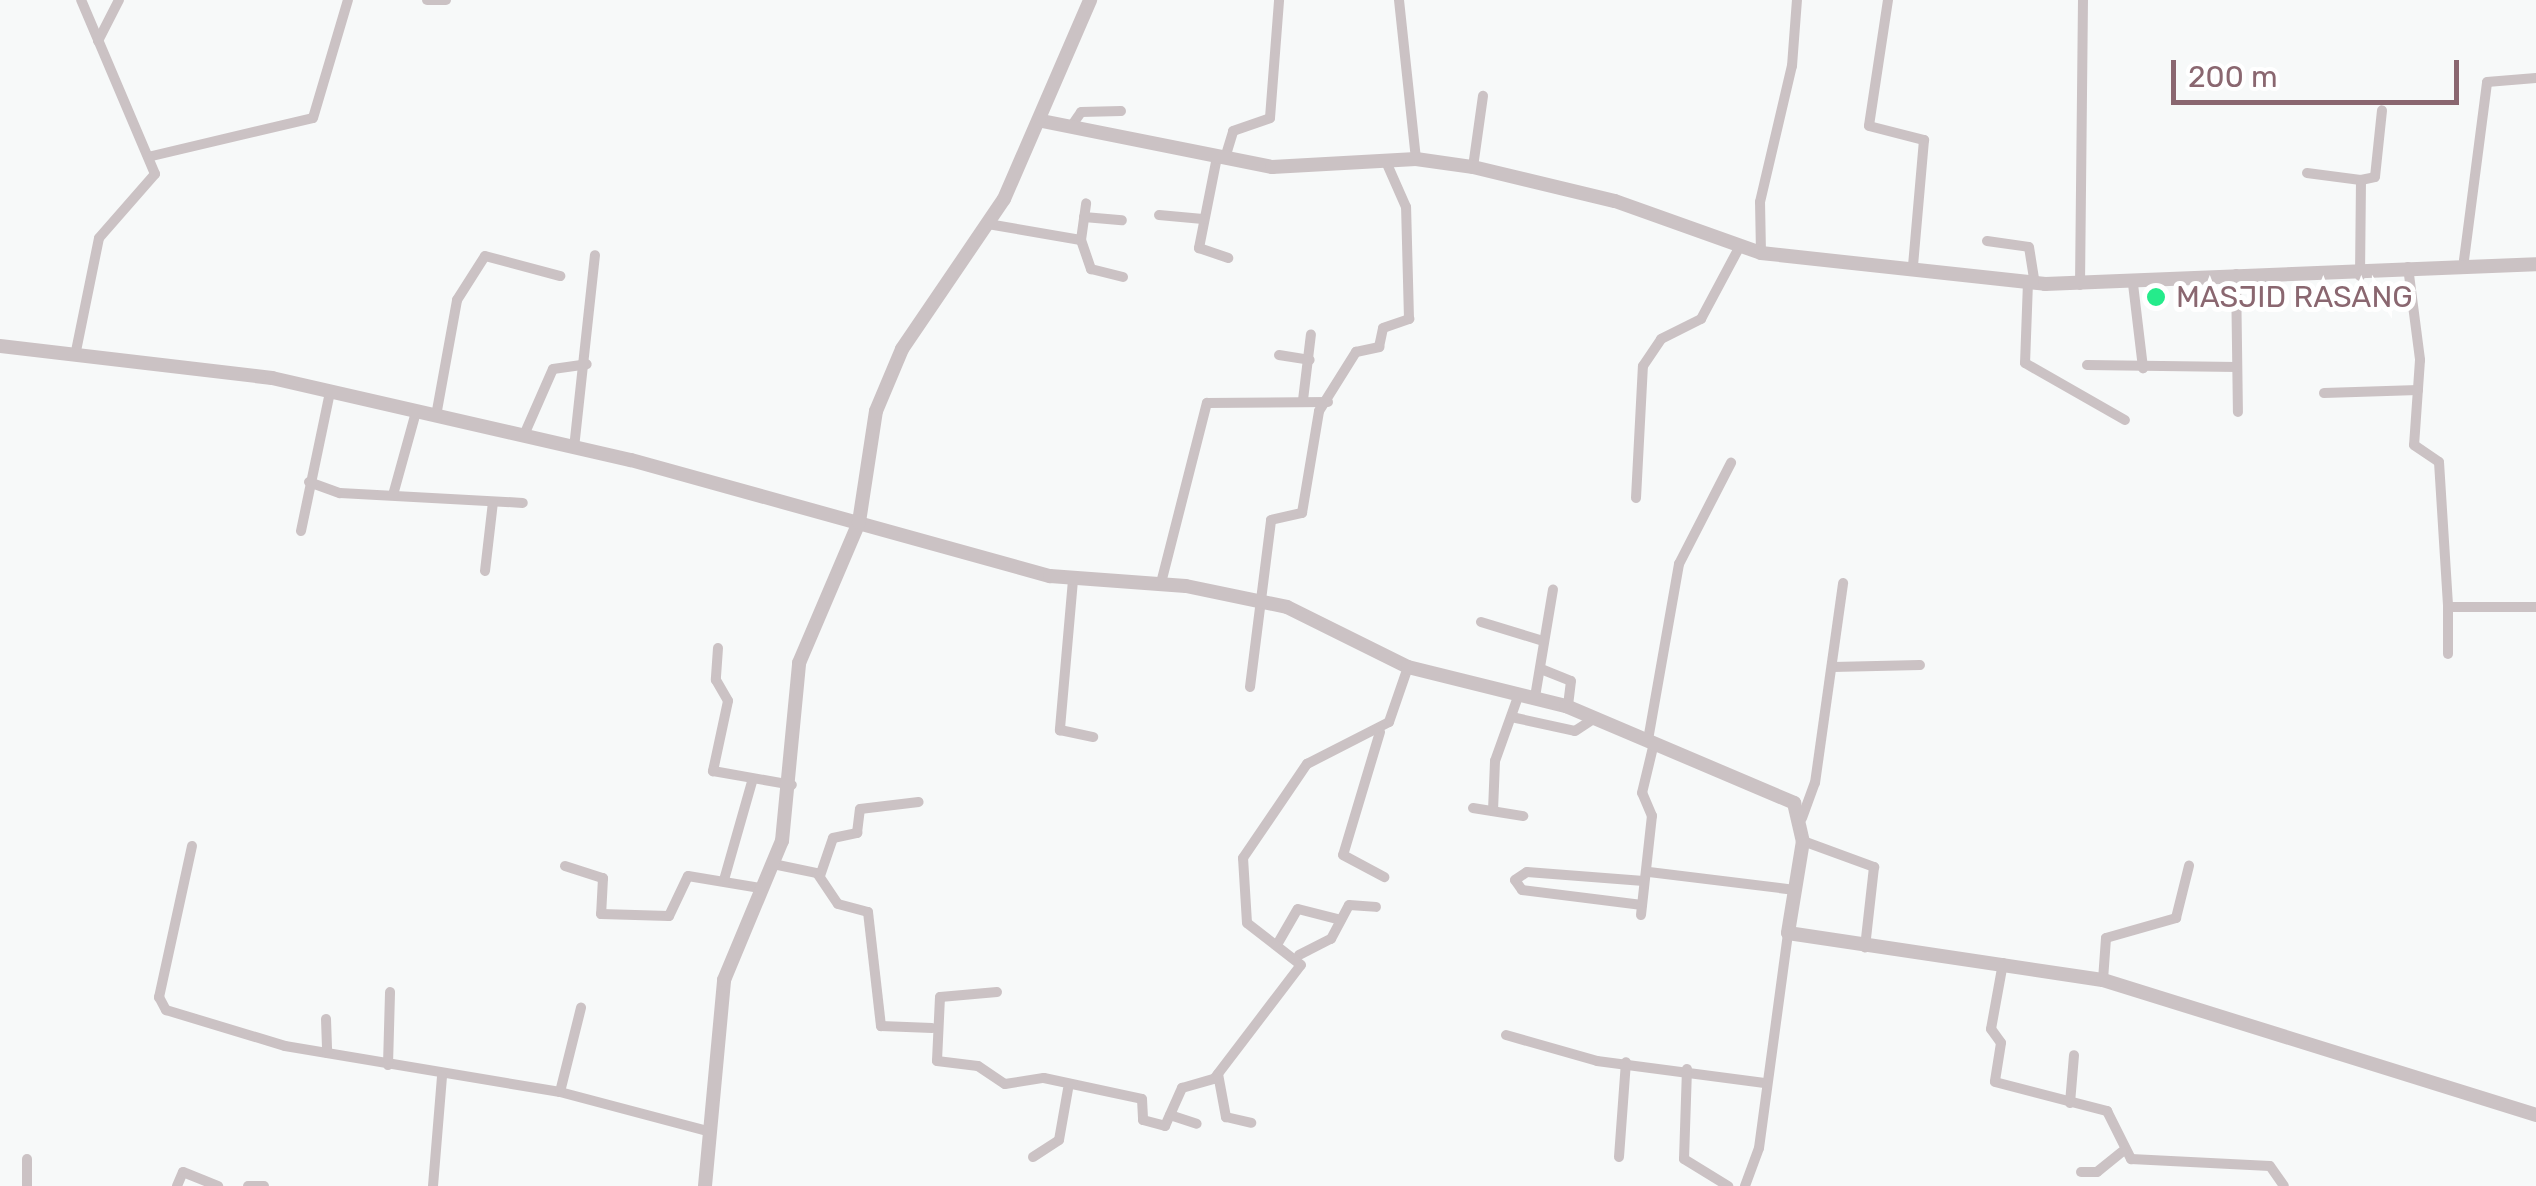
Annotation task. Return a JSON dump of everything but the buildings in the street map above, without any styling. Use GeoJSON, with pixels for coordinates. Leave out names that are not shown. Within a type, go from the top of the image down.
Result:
{"type":"FeatureCollection","features":[{"type":"Feature","properties":{"kind":"street"},"geometry":{"type":"LineString","coordinates":[[74,356],[100,238],[154,182],[152,156],[120,104],[81,0]]}},
{"type":"Feature","properties":{"kind":"street"},"geometry":{"type":"LineString","coordinates":[[98,41],[119,0]]}},
{"type":"Feature","properties":{"kind":"street"},"geometry":{"type":"LineString","coordinates":[[152,156],[313,118],[348,0]]}},
{"type":"Feature","properties":{"kind":"street"},"geometry":{"type":"LineString","coordinates":[[427,0],[446,0]]}},
{"type":"Feature","properties":{"kind":"street"},"geometry":{"type":"LineString","coordinates":[[705,1186],[704,1130],[724,980],[773,864],[793,785],[799,663],[859,522],[887,379],[988,224],[1042,121],[1090,0]]}},
{"type":"Feature","properties":{"kind":"street"},"geometry":{"type":"LineString","coordinates":[[1228,258],[1199,248],[1204,219],[1232,131],[1270,118],[1279,0]]}},
{"type":"Feature","properties":{"kind":"street"},"geometry":{"type":"LineString","coordinates":[[1399,0],[1416,160]]}},
{"type":"Feature","properties":{"kind":"street"},"geometry":{"type":"LineString","coordinates":[[1760,253],[1760,202],[1792,66],[1796,0]]}},
{"type":"Feature","properties":{"kind":"street"},"geometry":{"type":"LineString","coordinates":[[1888,0],[1869,126],[1924,140],[1913,265]]}},
{"type":"Feature","properties":{"kind":"street"},"geometry":{"type":"LineString","coordinates":[[2080,285],[2083,0]]}},
{"type":"Feature","properties":{"kind":"street"},"geometry":{"type":"LineString","coordinates":[[2464,260],[2488,82],[2536,78]]}},
{"type":"Feature","properties":{"kind":"street"},"geometry":{"type":"LineString","coordinates":[[1473,166],[1482,96]]}},
{"type":"Feature","properties":{"kind":"street"},"geometry":{"type":"LineString","coordinates":[[2307,173],[2361,180],[2376,173],[2382,110]]}},
{"type":"Feature","properties":{"kind":"street"},"geometry":{"type":"LineString","coordinates":[[1070,128],[1081,112],[1121,111]]}},
{"type":"Feature","properties":{"kind":"street"},"geometry":{"type":"LineString","coordinates":[[1042,121],[1272,167],[1416,160],[1473,166],[1615,201],[1760,253],[1913,265],[2032,282],[2133,284],[2236,274],[2360,277],[2408,266],[2464,260],[2536,264]]}},
{"type":"Feature","properties":{"kind":"street"},"geometry":{"type":"LineString","coordinates":[[1250,687],[1271,520],[1302,513],[1319,411],[1358,350],[1379,346],[1382,328],[1409,318],[1406,206],[1387,164]]}},
{"type":"Feature","properties":{"kind":"street"},"geometry":{"type":"LineString","coordinates":[[2360,277],[2361,180]]}},
{"type":"Feature","properties":{"kind":"street"},"geometry":{"type":"LineString","coordinates":[[1086,203],[1081,240],[1091,269],[1124,277]]}},
{"type":"Feature","properties":{"kind":"street"},"geometry":{"type":"LineString","coordinates":[[1159,215],[1204,219]]}},
{"type":"Feature","properties":{"kind":"street"},"geometry":{"type":"LineString","coordinates":[[1084,217],[1122,220]]}},
{"type":"Feature","properties":{"kind":"street"},"geometry":{"type":"LineString","coordinates":[[988,224],[1081,240]]}},
{"type":"Feature","properties":{"kind":"street"},"geometry":{"type":"LineString","coordinates":[[1987,241],[2028,247],[2032,282],[2025,363],[2125,420]]}},
{"type":"Feature","properties":{"kind":"street"},"geometry":{"type":"LineString","coordinates":[[1636,498],[1643,366],[1660,339],[1701,319],[1740,246]]}},
{"type":"Feature","properties":{"kind":"street"},"geometry":{"type":"LineString","coordinates":[[574,448],[587,364],[595,255]]}},
{"type":"Feature","properties":{"kind":"street"},"geometry":{"type":"LineString","coordinates":[[436,416],[456,300],[485,256],[560,276]]}},
{"type":"Feature","properties":{"kind":"street"},"geometry":{"type":"LineString","coordinates":[[2408,266],[2418,390],[2414,446],[2439,462],[2448,654]]}},
{"type":"Feature","properties":{"kind":"street"},"geometry":{"type":"LineString","coordinates":[[2236,274],[2238,412]]}},
{"type":"Feature","properties":{"kind":"street"},"geometry":{"type":"LineString","coordinates":[[2133,284],[2143,368]]}},
{"type":"Feature","properties":{"kind":"street"},"geometry":{"type":"LineString","coordinates":[[1303,400],[1311,334]]}},
{"type":"Feature","properties":{"kind":"street"},"geometry":{"type":"LineString","coordinates":[[0,346],[74,356],[179,362],[330,392],[524,435],[1073,580],[1161,584],[1258,600],[1408,667],[1568,707],[1794,803],[1802,818]]}},
{"type":"Feature","properties":{"kind":"street"},"geometry":{"type":"LineString","coordinates":[[1279,355],[1310,360]]}},
{"type":"Feature","properties":{"kind":"street"},"geometry":{"type":"LineString","coordinates":[[524,435],[552,370],[587,364]]}},
{"type":"Feature","properties":{"kind":"street"},"geometry":{"type":"LineString","coordinates":[[2087,365],[2237,367]]}},
{"type":"Feature","properties":{"kind":"street"},"geometry":{"type":"LineString","coordinates":[[2324,393],[2418,390]]}},
{"type":"Feature","properties":{"kind":"street"},"geometry":{"type":"LineString","coordinates":[[301,532],[330,392]]}},
{"type":"Feature","properties":{"kind":"street"},"geometry":{"type":"LineString","coordinates":[[1161,584],[1208,403],[1328,402]]}},
{"type":"Feature","properties":{"kind":"street"},"geometry":{"type":"LineString","coordinates":[[393,495],[416,412]]}},
{"type":"Feature","properties":{"kind":"street"},"geometry":{"type":"LineString","coordinates":[[1731,463],[1678,564],[1642,793],[1652,816],[1646,877],[1642,910],[1522,890],[1514,880],[1527,872],[1646,877],[1795,890]]}},
{"type":"Feature","properties":{"kind":"street"},"geometry":{"type":"LineString","coordinates":[[309,482],[393,495],[523,503]]}},
{"type":"Feature","properties":{"kind":"street"},"geometry":{"type":"LineString","coordinates":[[485,570],[492,502]]}},
{"type":"Feature","properties":{"kind":"street"},"geometry":{"type":"LineString","coordinates":[[1073,580],[1060,730],[1093,738]]}},
{"type":"Feature","properties":{"kind":"street"},"geometry":{"type":"LineString","coordinates":[[1744,1186],[1765,1083],[1803,841],[1802,818],[1834,667],[1843,582]]}},
{"type":"Feature","properties":{"kind":"street"},"geometry":{"type":"LineString","coordinates":[[1493,812],[1495,760],[1541,670],[1552,589]]}},
{"type":"Feature","properties":{"kind":"street"},"geometry":{"type":"LineString","coordinates":[[2448,607],[2536,607]]}},
{"type":"Feature","properties":{"kind":"street"},"geometry":{"type":"LineString","coordinates":[[1480,622],[1543,641]]}},
{"type":"Feature","properties":{"kind":"street"},"geometry":{"type":"LineString","coordinates":[[718,648],[716,680],[728,701],[713,770],[752,782],[793,785]]}},
{"type":"Feature","properties":{"kind":"street"},"geometry":{"type":"LineString","coordinates":[[1834,667],[1920,665]]}},
{"type":"Feature","properties":{"kind":"street"},"geometry":{"type":"LineString","coordinates":[[1384,877],[1343,854],[1380,731],[1408,667]]}},
{"type":"Feature","properties":{"kind":"street"},"geometry":{"type":"LineString","coordinates":[[1541,670],[1571,680],[1568,707]]}},
{"type":"Feature","properties":{"kind":"street"},"geometry":{"type":"LineString","coordinates":[[1516,718],[1575,731],[1595,718]]}},
{"type":"Feature","properties":{"kind":"street"},"geometry":{"type":"LineString","coordinates":[[1298,955],[1240,910],[1243,858],[1307,764],[1380,731]]}},
{"type":"Feature","properties":{"kind":"street"},"geometry":{"type":"LineString","coordinates":[[724,880],[752,782]]}},
{"type":"Feature","properties":{"kind":"street"},"geometry":{"type":"LineString","coordinates":[[820,876],[832,838],[858,833],[860,808],[919,802]]}},
{"type":"Feature","properties":{"kind":"street"},"geometry":{"type":"LineString","coordinates":[[1473,808],[1522,816]]}},
{"type":"Feature","properties":{"kind":"street"},"geometry":{"type":"LineString","coordinates":[[1803,841],[1874,866],[1865,948]]}},
{"type":"Feature","properties":{"kind":"street"},"geometry":{"type":"LineString","coordinates":[[192,846],[161,1005],[328,1054],[442,1076],[560,1092],[704,1130]]}},
{"type":"Feature","properties":{"kind":"street"},"geometry":{"type":"LineString","coordinates":[[773,864],[820,876],[838,904],[868,912],[882,1026],[932,1028]]}},
{"type":"Feature","properties":{"kind":"street"},"geometry":{"type":"LineString","coordinates":[[566,866],[603,878],[598,912],[622,916],[668,916],[686,876],[760,888]]}},
{"type":"Feature","properties":{"kind":"street"},"geometry":{"type":"LineString","coordinates":[[2103,980],[2104,941],[2176,918],[2189,866]]}},
{"type":"Feature","properties":{"kind":"street"},"geometry":{"type":"LineString","coordinates":[[1298,955],[1331,938],[1348,904],[1376,907]]}},
{"type":"Feature","properties":{"kind":"street"},"geometry":{"type":"LineString","coordinates":[[1278,943],[1298,910],[1341,920]]}},
{"type":"Feature","properties":{"kind":"street"},"geometry":{"type":"LineString","coordinates":[[1788,934],[1865,948],[2003,962],[2103,980],[2536,1115]]}},
{"type":"Feature","properties":{"kind":"street"},"geometry":{"type":"LineString","coordinates":[[997,992],[948,991],[932,1028],[934,1058],[948,1067],[1142,1099],[1147,1122],[1164,1127],[1186,1083],[1218,1072],[1298,976],[1298,955]]}},
{"type":"Feature","properties":{"kind":"street"},"geometry":{"type":"LineString","coordinates":[[2003,962],[1993,1080],[2110,1112],[2122,1152],[2145,1163],[2270,1166],[2284,1186]]}},
{"type":"Feature","properties":{"kind":"street"},"geometry":{"type":"LineString","coordinates":[[388,1065],[390,992]]}},
{"type":"Feature","properties":{"kind":"street"},"geometry":{"type":"LineString","coordinates":[[560,1092],[581,1008]]}},
{"type":"Feature","properties":{"kind":"street"},"geometry":{"type":"LineString","coordinates":[[326,1019],[328,1054]]}},
{"type":"Feature","properties":{"kind":"street"},"geometry":{"type":"LineString","coordinates":[[1506,1035],[1626,1062],[1765,1083]]}},
{"type":"Feature","properties":{"kind":"street"},"geometry":{"type":"LineString","coordinates":[[2070,1103],[2074,1055]]}},
{"type":"Feature","properties":{"kind":"street"},"geometry":{"type":"LineString","coordinates":[[1618,1157],[1626,1062]]}},
{"type":"Feature","properties":{"kind":"street"},"geometry":{"type":"LineString","coordinates":[[1687,1069],[1684,1159],[1728,1186]]}},
{"type":"Feature","properties":{"kind":"street"},"geometry":{"type":"LineString","coordinates":[[1218,1072],[1226,1116],[1251,1123]]}},
{"type":"Feature","properties":{"kind":"street"},"geometry":{"type":"LineString","coordinates":[[433,1186],[442,1076]]}},
{"type":"Feature","properties":{"kind":"street"},"geometry":{"type":"LineString","coordinates":[[1034,1157],[1060,1140],[1068,1089]]}},
{"type":"Feature","properties":{"kind":"street"},"geometry":{"type":"LineString","coordinates":[[1170,1115],[1197,1124]]}},
{"type":"Feature","properties":{"kind":"street"},"geometry":{"type":"LineString","coordinates":[[2081,1172],[2097,1172],[2122,1152]]}},
{"type":"Feature","properties":{"kind":"street"},"geometry":{"type":"LineString","coordinates":[[26,1186],[27,1159]]}},
{"type":"Feature","properties":{"kind":"street"},"geometry":{"type":"LineString","coordinates":[[177,1186],[183,1172],[218,1186]]}},
{"type":"Feature","properties":{"kind":"street"},"geometry":{"type":"LineString","coordinates":[[248,1186],[264,1186]]}},
{"type":"Feature","properties":{"kind":"place","name":"MASJID RASANG"},"geometry":{"type":"Point","coordinates":[2156,297]}}]}
